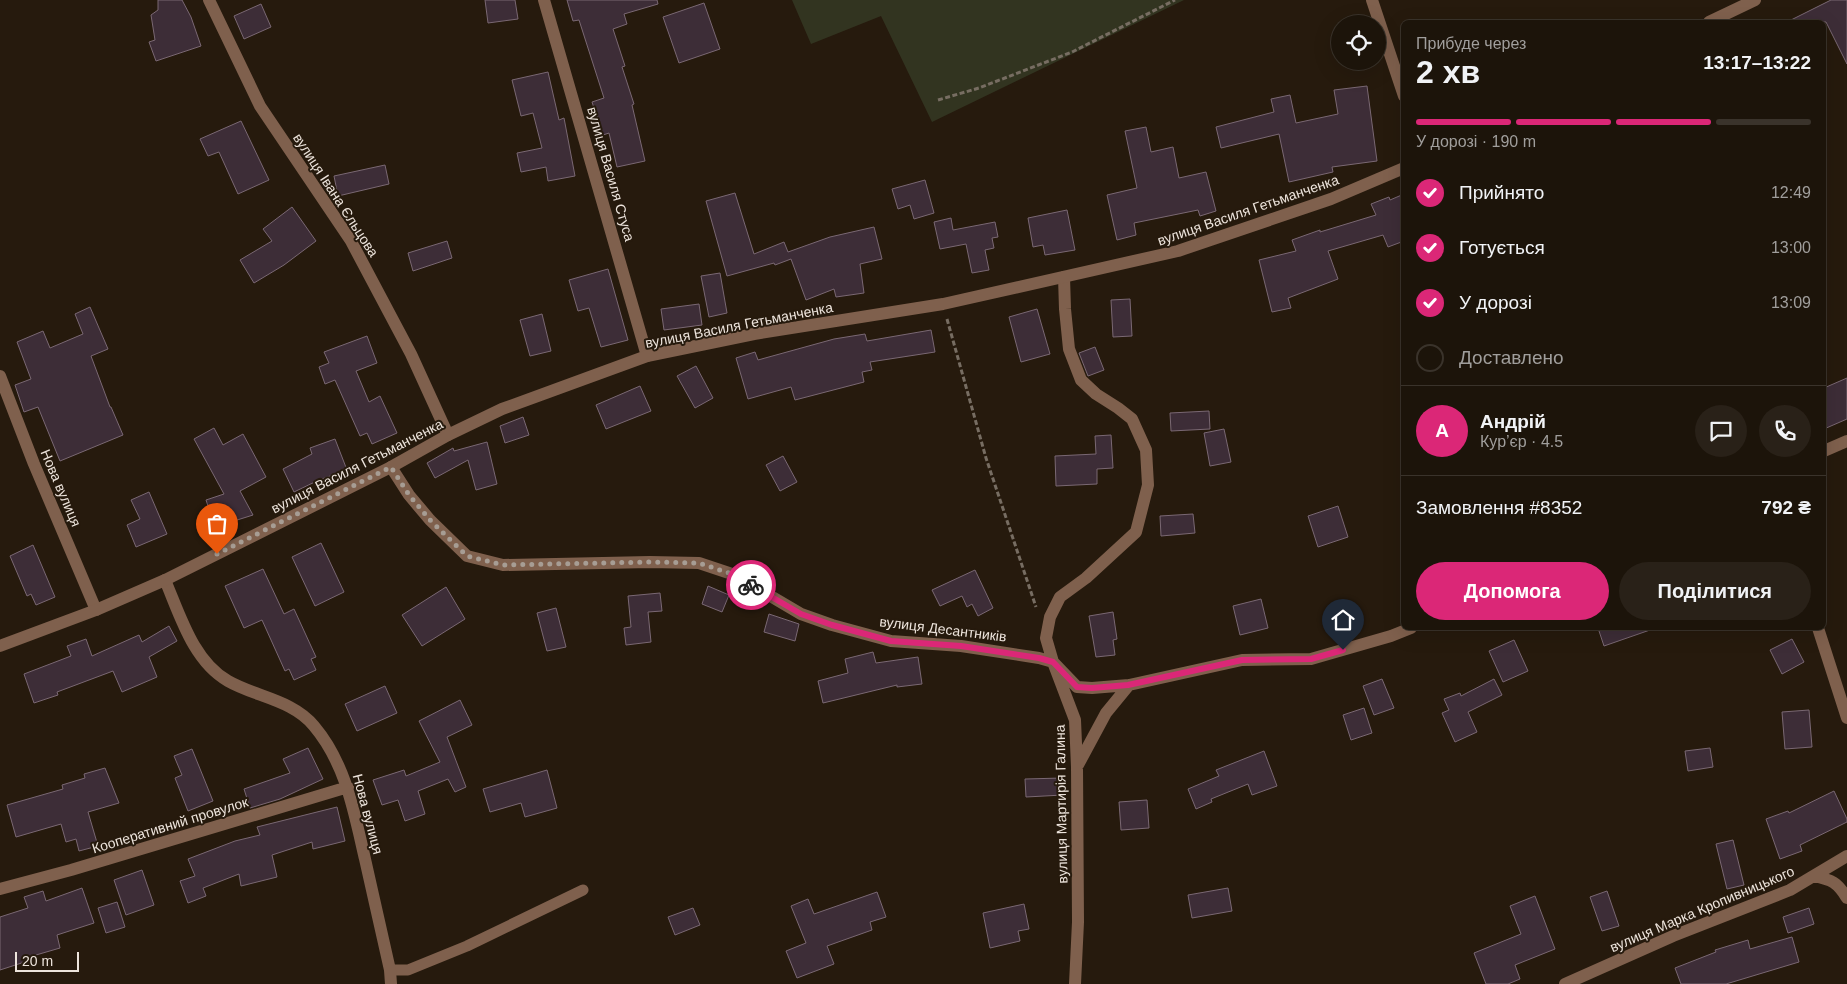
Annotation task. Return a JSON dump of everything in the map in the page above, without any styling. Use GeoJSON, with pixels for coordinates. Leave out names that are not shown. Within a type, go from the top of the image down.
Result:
{"type":"FeatureCollection","features":[{"type":"Feature","properties":{"kind":"street","name":"вулиця Івана Єльцова"},"geometry":{"type":"LineString","coordinates":[[209,0],[260,106],[351,241],[412,354],[448,435]]}},
{"type":"Feature","properties":{"kind":"street","name":"вулиця Василя Стуса"},"geometry":{"type":"LineString","coordinates":[[544,0],[647,356]]}},
{"type":"Feature","properties":{"kind":"street"},"geometry":{"type":"LineString","coordinates":[[1372,0],[1401,87]]}},
{"type":"Feature","properties":{"kind":"street"},"geometry":{"type":"LineString","coordinates":[[1713,20],[1754,0]]}},
{"type":"Feature","properties":{"kind":"street","name":"вулиця Василя Гетьманченка"},"geometry":{"type":"LineString","coordinates":[[0,646],[96,610],[165,580],[502,409],[647,356],[754,334],[942,304],[1178,251],[1331,199],[1401,169]]}},
{"type":"Feature","properties":{"kind":"street","name":"вулиця Мартирія Галина"},"geometry":{"type":"LineString","coordinates":[[1064,277],[1069,349],[1081,380],[1096,394],[1132,419],[1146,450],[1148,485],[1136,532],[1086,578],[1060,597],[1050,616],[1046,638],[1074,720],[1078,767],[1078,922],[1075,984]]}},
{"type":"Feature","properties":{"kind":"street","name":"Нова вулиця"},"geometry":{"type":"LineString","coordinates":[[0,376],[34,464],[96,610]]}},
{"type":"Feature","properties":{"kind":"street"},"geometry":{"type":"LineString","coordinates":[[1826,450],[1847,441]]}},
{"type":"Feature","properties":{"kind":"street","name":"вулиця Десантників"},"geometry":{"type":"LineString","coordinates":[[391,467],[409,495],[430,520],[467,556],[503,565],[699,563],[735,575],[801,614],[832,625],[891,641],[1001,651],[1053,662]]}},
{"type":"Feature","properties":{"kind":"street","name":"Нова вулиця"},"geometry":{"type":"LineString","coordinates":[[165,580],[191,641],[208,665],[227,680],[294,708],[314,725],[335,757],[348,787],[390,970],[391,984]]}},
{"type":"Feature","properties":{"kind":"street"},"geometry":{"type":"LineString","coordinates":[[1053,662],[1077,687],[1092,688],[1128,685],[1242,660],[1311,659],[1406,630]]}},
{"type":"Feature","properties":{"kind":"street"},"geometry":{"type":"LineString","coordinates":[[1819,630],[1847,718]]}},
{"type":"Feature","properties":{"kind":"street"},"geometry":{"type":"LineString","coordinates":[[1078,767],[1106,714],[1128,685]]}},
{"type":"Feature","properties":{"kind":"street","name":"Кооперативний провулок"},"geometry":{"type":"LineString","coordinates":[[0,889],[71,870],[348,787]]}},
{"type":"Feature","properties":{"kind":"street","name":"вулиця Марка Кропивницького"},"geometry":{"type":"LineString","coordinates":[[1565,984],[1673,936],[1790,890],[1847,856]]}},
{"type":"Feature","properties":{"kind":"street"},"geometry":{"type":"LineString","coordinates":[[1814,876],[1832,880],[1840,887],[1847,898]]}},
{"type":"Feature","properties":{"kind":"lane"},"geometry":{"type":"LineString","coordinates":[[390,970],[408,970],[468,946],[584,890]]}},
{"type":"Feature","properties":{"kind":"path"},"geometry":{"type":"LineString","coordinates":[[938,100],[979,88],[1072,52],[1175,0]]}},
{"type":"Feature","properties":{"kind":"path"},"geometry":{"type":"LineString","coordinates":[[942,304],[986,458],[1046,638]]}},
{"type":"Feature","properties":{"kind":"green space"},"geometry":{"type":"Polygon","coordinates":[[[792,0],[1184,0],[932,122],[881,16],[811,44],[792,0]]]}},
{"type":"Feature","properties":{"kind":"building"},"geometry":{"type":"Polygon","coordinates":[[[158,0],[182,0],[191,17],[201,46],[156,61],[149,42],[155,40],[151,15],[158,10],[158,0]]]}},
{"type":"Feature","properties":{"kind":"building"},"geometry":{"type":"Polygon","coordinates":[[[485,0],[515,0],[518,19],[488,23],[485,0]]]}},
{"type":"Feature","properties":{"kind":"building"},"geometry":{"type":"Polygon","coordinates":[[[567,0],[657,0],[658,4],[624,14],[627,24],[613,29],[625,66],[622,67],[634,104],[632,105],[645,161],[617,167],[609,133],[603,135],[592,102],[604,98],[579,20],[573,21],[567,0]]]}},
{"type":"Feature","properties":{"kind":"building"},"geometry":{"type":"Polygon","coordinates":[[[1831,0],[1847,0],[1847,64],[1826,20],[1791,20],[1831,0]]]}},
{"type":"Feature","properties":{"kind":"building"},"geometry":{"type":"Polygon","coordinates":[[[704,3],[720,49],[679,63],[663,17],[704,3]]]}},
{"type":"Feature","properties":{"kind":"building"},"geometry":{"type":"Polygon","coordinates":[[[261,4],[271,27],[244,39],[234,16],[261,4]]]}},
{"type":"Feature","properties":{"kind":"building"},"geometry":{"type":"Polygon","coordinates":[[[548,72],[559,120],[564,118],[575,176],[548,181],[546,167],[521,172],[517,153],[542,148],[533,113],[521,116],[512,80],[548,72]]]}},
{"type":"Feature","properties":{"kind":"building"},"geometry":{"type":"Polygon","coordinates":[[[1367,86],[1377,161],[1332,167],[1333,172],[1289,182],[1279,134],[1221,148],[1216,127],[1274,112],[1271,99],[1290,95],[1296,123],[1338,114],[1334,90],[1367,86]]]}},
{"type":"Feature","properties":{"kind":"building"},"geometry":{"type":"Polygon","coordinates":[[[241,121],[269,180],[238,194],[219,152],[208,156],[200,139],[241,121]]]}},
{"type":"Feature","properties":{"kind":"building"},"geometry":{"type":"Polygon","coordinates":[[[1146,127],[1151,152],[1173,147],[1179,178],[1206,172],[1216,211],[1200,216],[1198,210],[1134,223],[1136,235],[1117,240],[1107,195],[1137,188],[1125,131],[1146,127]]]}},
{"type":"Feature","properties":{"kind":"building"},"geometry":{"type":"Polygon","coordinates":[[[385,165],[389,184],[338,196],[334,176],[385,165]]]}},
{"type":"Feature","properties":{"kind":"building"},"geometry":{"type":"Polygon","coordinates":[[[925,180],[934,213],[914,219],[910,205],[898,209],[892,189],[925,180]]]}},
{"type":"Feature","properties":{"kind":"building"},"geometry":{"type":"Polygon","coordinates":[[[735,193],[754,254],[784,242],[788,252],[830,237],[874,227],[882,259],[860,264],[864,293],[836,297],[834,289],[806,300],[791,259],[775,265],[774,263],[727,276],[706,201],[735,193]]]}},
{"type":"Feature","properties":{"kind":"building"},"geometry":{"type":"Polygon","coordinates":[[[1401,195],[1401,242],[1388,247],[1383,235],[1328,251],[1338,279],[1288,298],[1291,308],[1272,312],[1259,260],[1296,251],[1292,240],[1320,230],[1320,232],[1376,215],[1371,204],[1389,197],[1390,200],[1401,195]]]}},
{"type":"Feature","properties":{"kind":"building"},"geometry":{"type":"Polygon","coordinates":[[[292,207],[316,241],[284,265],[254,283],[240,260],[272,241],[263,229],[292,207]]]}},
{"type":"Feature","properties":{"kind":"building"},"geometry":{"type":"Polygon","coordinates":[[[1067,210],[1075,250],[1045,255],[1043,245],[1033,247],[1028,218],[1067,210]]]}},
{"type":"Feature","properties":{"kind":"building"},"geometry":{"type":"Polygon","coordinates":[[[951,218],[953,230],[995,222],[998,237],[992,238],[994,248],[985,250],[989,270],[972,273],[966,244],[940,249],[934,222],[951,218]]]}},
{"type":"Feature","properties":{"kind":"building"},"geometry":{"type":"Polygon","coordinates":[[[447,241],[452,258],[413,271],[408,253],[447,241]]]}},
{"type":"Feature","properties":{"kind":"building"},"geometry":{"type":"Polygon","coordinates":[[[608,269],[628,340],[601,347],[589,308],[578,311],[569,280],[608,269]]]}},
{"type":"Feature","properties":{"kind":"building"},"geometry":{"type":"Polygon","coordinates":[[[720,273],[727,313],[709,317],[701,276],[720,273]]]}},
{"type":"Feature","properties":{"kind":"building"},"geometry":{"type":"Polygon","coordinates":[[[1130,299],[1132,336],[1113,337],[1111,300],[1130,299]]]}},
{"type":"Feature","properties":{"kind":"building"},"geometry":{"type":"Polygon","coordinates":[[[699,304],[702,325],[664,330],[661,309],[699,304]]]}},
{"type":"Feature","properties":{"kind":"building"},"geometry":{"type":"Polygon","coordinates":[[[90,307],[108,349],[91,356],[110,407],[123,435],[60,461],[38,407],[24,412],[15,385],[31,379],[17,342],[43,331],[50,348],[83,334],[75,314],[90,307]]]}},
{"type":"Feature","properties":{"kind":"building"},"geometry":{"type":"Polygon","coordinates":[[[1037,309],[1050,354],[1021,362],[1009,317],[1037,309]]]}},
{"type":"Feature","properties":{"kind":"building"},"geometry":{"type":"Polygon","coordinates":[[[542,314],[551,351],[530,356],[520,320],[542,314]]]}},
{"type":"Feature","properties":{"kind":"building"},"geometry":{"type":"Polygon","coordinates":[[[931,330],[935,352],[870,362],[872,370],[862,372],[864,382],[795,400],[791,387],[748,399],[736,358],[755,352],[758,360],[834,339],[865,334],[867,341],[931,330]]]}},
{"type":"Feature","properties":{"kind":"building"},"geometry":{"type":"Polygon","coordinates":[[[367,336],[377,363],[356,371],[369,402],[380,396],[397,433],[372,444],[367,433],[360,436],[335,380],[325,384],[319,367],[329,363],[324,352],[367,336]]]}},
{"type":"Feature","properties":{"kind":"building"},"geometry":{"type":"Polygon","coordinates":[[[1095,347],[1104,370],[1088,376],[1079,353],[1095,347]]]}},
{"type":"Feature","properties":{"kind":"building"},"geometry":{"type":"Polygon","coordinates":[[[696,366],[713,398],[695,408],[677,376],[696,366]]]}},
{"type":"Feature","properties":{"kind":"building"},"geometry":{"type":"Polygon","coordinates":[[[1847,378],[1847,419],[1826,428],[1826,387],[1847,378]]]}},
{"type":"Feature","properties":{"kind":"building"},"geometry":{"type":"Polygon","coordinates":[[[640,386],[651,411],[606,429],[596,405],[640,386]]]}},
{"type":"Feature","properties":{"kind":"building"},"geometry":{"type":"Polygon","coordinates":[[[1209,411],[1210,429],[1171,431],[1170,413],[1209,411]]]}},
{"type":"Feature","properties":{"kind":"building"},"geometry":{"type":"Polygon","coordinates":[[[523,417],[529,435],[505,443],[500,426],[523,417]]]}},
{"type":"Feature","properties":{"kind":"building"},"geometry":{"type":"Polygon","coordinates":[[[214,428],[223,445],[243,434],[266,477],[240,491],[253,515],[215,527],[206,500],[224,494],[194,439],[214,428]]]}},
{"type":"Feature","properties":{"kind":"building"},"geometry":{"type":"Polygon","coordinates":[[[1224,429],[1231,462],[1210,466],[1204,433],[1224,429]]]}},
{"type":"Feature","properties":{"kind":"building"},"geometry":{"type":"Polygon","coordinates":[[[1111,435],[1113,468],[1097,469],[1097,484],[1056,486],[1055,456],[1096,454],[1095,436],[1111,435]]]}},
{"type":"Feature","properties":{"kind":"building"},"geometry":{"type":"Polygon","coordinates":[[[335,439],[347,470],[294,492],[283,469],[312,454],[310,448],[335,439]]]}},
{"type":"Feature","properties":{"kind":"building"},"geometry":{"type":"Polygon","coordinates":[[[487,442],[497,484],[476,490],[468,460],[435,478],[427,463],[453,448],[454,451],[487,442]]]}},
{"type":"Feature","properties":{"kind":"building"},"geometry":{"type":"Polygon","coordinates":[[[783,456],[797,482],[780,491],[766,465],[783,456]]]}},
{"type":"Feature","properties":{"kind":"building"},"geometry":{"type":"Polygon","coordinates":[[[149,492],[167,534],[136,547],[127,525],[140,519],[131,500],[149,492]]]}},
{"type":"Feature","properties":{"kind":"building"},"geometry":{"type":"Polygon","coordinates":[[[1338,506],[1348,537],[1318,547],[1308,516],[1338,506]]]}},
{"type":"Feature","properties":{"kind":"building"},"geometry":{"type":"Polygon","coordinates":[[[1193,514],[1195,533],[1161,536],[1160,516],[1193,514]]]}},
{"type":"Feature","properties":{"kind":"building"},"geometry":{"type":"Polygon","coordinates":[[[321,543],[344,592],[315,606],[292,557],[321,543]]]}},
{"type":"Feature","properties":{"kind":"building"},"geometry":{"type":"Polygon","coordinates":[[[33,545],[55,597],[36,605],[31,594],[27,596],[10,556],[33,545]]]}},
{"type":"Feature","properties":{"kind":"building"},"geometry":{"type":"Polygon","coordinates":[[[263,569],[284,614],[294,609],[316,657],[311,659],[316,670],[294,680],[289,669],[285,671],[262,620],[244,628],[225,586],[263,569]]]}},
{"type":"Feature","properties":{"kind":"building"},"geometry":{"type":"Polygon","coordinates":[[[975,570],[993,608],[978,616],[972,604],[967,607],[962,596],[940,606],[932,590],[975,570]]]}},
{"type":"Feature","properties":{"kind":"building"},"geometry":{"type":"Polygon","coordinates":[[[708,586],[729,595],[722,612],[702,604],[708,586]]]}},
{"type":"Feature","properties":{"kind":"building"},"geometry":{"type":"Polygon","coordinates":[[[446,587],[465,619],[422,646],[402,615],[446,587]]]}},
{"type":"Feature","properties":{"kind":"building"},"geometry":{"type":"Polygon","coordinates":[[[660,593],[662,611],[648,612],[651,642],[626,645],[624,628],[631,627],[628,596],[660,593]]]}},
{"type":"Feature","properties":{"kind":"building"},"geometry":{"type":"Polygon","coordinates":[[[1261,599],[1268,628],[1240,635],[1233,606],[1261,599]]]}},
{"type":"Feature","properties":{"kind":"building"},"geometry":{"type":"Polygon","coordinates":[[[556,608],[566,647],[547,651],[537,613],[556,608]]]}},
{"type":"Feature","properties":{"kind":"building"},"geometry":{"type":"Polygon","coordinates":[[[1113,612],[1117,639],[1113,640],[1115,655],[1096,657],[1089,616],[1113,612]]]}},
{"type":"Feature","properties":{"kind":"building"},"geometry":{"type":"Polygon","coordinates":[[[769,614],[799,624],[795,641],[764,632],[769,614]]]}},
{"type":"Feature","properties":{"kind":"building"},"geometry":{"type":"Polygon","coordinates":[[[169,626],[177,641],[149,657],[157,677],[122,692],[113,671],[57,692],[58,695],[34,703],[24,674],[71,656],[67,646],[86,639],[92,656],[139,635],[142,642],[169,626]]]}},
{"type":"Feature","properties":{"kind":"building"},"geometry":{"type":"Polygon","coordinates":[[[1599,630],[1650,630],[1604,646],[1599,630]]]}},
{"type":"Feature","properties":{"kind":"building"},"geometry":{"type":"Polygon","coordinates":[[[1792,639],[1804,662],[1782,674],[1770,650],[1792,639]]]}},
{"type":"Feature","properties":{"kind":"building"},"geometry":{"type":"Polygon","coordinates":[[[1514,640],[1528,671],[1503,682],[1489,651],[1514,640]]]}},
{"type":"Feature","properties":{"kind":"building"},"geometry":{"type":"Polygon","coordinates":[[[873,652],[876,663],[918,657],[922,684],[897,687],[897,685],[823,703],[818,681],[848,673],[845,659],[873,652]]]}},
{"type":"Feature","properties":{"kind":"building"},"geometry":{"type":"Polygon","coordinates":[[[1382,679],[1394,708],[1374,715],[1363,686],[1382,679]]]}},
{"type":"Feature","properties":{"kind":"building"},"geometry":{"type":"Polygon","coordinates":[[[1494,679],[1502,695],[1468,712],[1477,732],[1455,742],[1442,713],[1449,710],[1444,699],[1460,693],[1461,696],[1494,679]]]}},
{"type":"Feature","properties":{"kind":"building"},"geometry":{"type":"Polygon","coordinates":[[[385,686],[397,713],[357,731],[345,704],[385,686]]]}},
{"type":"Feature","properties":{"kind":"building"},"geometry":{"type":"Polygon","coordinates":[[[460,700],[472,725],[447,737],[466,787],[455,792],[448,779],[418,791],[425,814],[405,821],[398,800],[382,805],[373,780],[404,770],[406,776],[440,762],[419,721],[460,700]]]}},
{"type":"Feature","properties":{"kind":"building"},"geometry":{"type":"Polygon","coordinates":[[[1364,708],[1372,733],[1351,740],[1343,715],[1364,708]]]}},
{"type":"Feature","properties":{"kind":"building"},"geometry":{"type":"Polygon","coordinates":[[[1809,710],[1812,747],[1785,749],[1782,712],[1809,710]]]}},
{"type":"Feature","properties":{"kind":"building"},"geometry":{"type":"Polygon","coordinates":[[[308,748],[323,779],[280,799],[250,808],[244,789],[290,773],[283,759],[308,748]]]}},
{"type":"Feature","properties":{"kind":"building"},"geometry":{"type":"Polygon","coordinates":[[[1710,748],[1713,767],[1688,771],[1685,751],[1710,748]]]}},
{"type":"Feature","properties":{"kind":"building"},"geometry":{"type":"Polygon","coordinates":[[[192,749],[213,801],[188,811],[175,778],[182,775],[174,756],[192,749]]]}},
{"type":"Feature","properties":{"kind":"building"},"geometry":{"type":"Polygon","coordinates":[[[1264,751],[1277,786],[1252,795],[1248,784],[1211,799],[1212,802],[1196,809],[1188,789],[1219,776],[1216,770],[1264,751]]]}},
{"type":"Feature","properties":{"kind":"building"},"geometry":{"type":"Polygon","coordinates":[[[105,768],[119,803],[88,812],[98,846],[79,851],[76,839],[66,842],[61,824],[16,837],[7,805],[63,789],[62,785],[85,778],[84,774],[105,768]]]}},
{"type":"Feature","properties":{"kind":"building"},"geometry":{"type":"Polygon","coordinates":[[[547,770],[557,808],[525,817],[521,803],[490,812],[483,789],[547,770]]]}},
{"type":"Feature","properties":{"kind":"building"},"geometry":{"type":"Polygon","coordinates":[[[1062,778],[1063,795],[1026,797],[1025,779],[1062,778]]]}},
{"type":"Feature","properties":{"kind":"building"},"geometry":{"type":"Polygon","coordinates":[[[1834,791],[1847,822],[1800,845],[1802,851],[1780,859],[1766,819],[1788,811],[1789,813],[1834,791]]]}},
{"type":"Feature","properties":{"kind":"building"},"geometry":{"type":"Polygon","coordinates":[[[1147,800],[1149,828],[1121,830],[1119,802],[1147,800]]]}},
{"type":"Feature","properties":{"kind":"building"},"geometry":{"type":"Polygon","coordinates":[[[337,807],[345,841],[313,849],[312,842],[272,855],[277,877],[241,886],[239,874],[203,888],[206,896],[188,903],[180,881],[195,876],[188,859],[235,841],[260,835],[257,827],[337,807]]]}},
{"type":"Feature","properties":{"kind":"building"},"geometry":{"type":"Polygon","coordinates":[[[1733,840],[1744,885],[1727,889],[1716,844],[1733,840]]]}},
{"type":"Feature","properties":{"kind":"building"},"geometry":{"type":"Polygon","coordinates":[[[142,870],[154,905],[126,915],[114,880],[142,870]]]}},
{"type":"Feature","properties":{"kind":"building"},"geometry":{"type":"Polygon","coordinates":[[[82,888],[94,923],[57,935],[60,948],[36,955],[37,958],[0,970],[0,917],[28,908],[24,897],[43,891],[46,901],[82,888]]]}},
{"type":"Feature","properties":{"kind":"building"},"geometry":{"type":"Polygon","coordinates":[[[1228,888],[1232,911],[1192,918],[1188,895],[1228,888]]]}},
{"type":"Feature","properties":{"kind":"building"},"geometry":{"type":"Polygon","coordinates":[[[1607,891],[1619,926],[1602,931],[1590,897],[1607,891]]]}},
{"type":"Feature","properties":{"kind":"building"},"geometry":{"type":"Polygon","coordinates":[[[877,892],[886,917],[870,922],[872,930],[827,946],[834,964],[797,978],[786,951],[806,943],[791,906],[808,899],[814,914],[877,892]]]}},
{"type":"Feature","properties":{"kind":"building"},"geometry":{"type":"Polygon","coordinates":[[[1535,896],[1555,949],[1515,965],[1520,979],[1508,984],[1486,984],[1474,953],[1521,934],[1510,906],[1535,896]]]}},
{"type":"Feature","properties":{"kind":"building"},"geometry":{"type":"Polygon","coordinates":[[[117,902],[125,927],[106,933],[98,908],[117,902]]]}},
{"type":"Feature","properties":{"kind":"building"},"geometry":{"type":"Polygon","coordinates":[[[1024,904],[1029,929],[1018,931],[1020,941],[990,948],[983,913],[1024,904]]]}},
{"type":"Feature","properties":{"kind":"building"},"geometry":{"type":"Polygon","coordinates":[[[693,908],[700,925],[675,935],[668,917],[693,908]]]}},
{"type":"Feature","properties":{"kind":"building"},"geometry":{"type":"Polygon","coordinates":[[[1809,908],[1814,924],[1788,933],[1783,917],[1809,908]]]}},
{"type":"Feature","properties":{"kind":"building"},"geometry":{"type":"Polygon","coordinates":[[[1792,937],[1799,962],[1726,984],[1681,984],[1675,968],[1716,952],[1715,950],[1748,940],[1750,949],[1792,937]]]}},
{"type":"Feature","properties":{"kind":"way so far"},"geometry":{"type":"LineString","coordinates":[[217,554],[391,467],[409,495],[430,520],[467,556],[503,565],[699,563],[735,575],[751,585]]}},
{"type":"Feature","properties":{"kind":"route"},"geometry":{"type":"LineString","coordinates":[[751,585],[801,614],[832,625],[891,641],[1001,651],[1053,662],[1077,687],[1092,688],[1128,685],[1242,660],[1311,659],[1343,650]]}}]}
